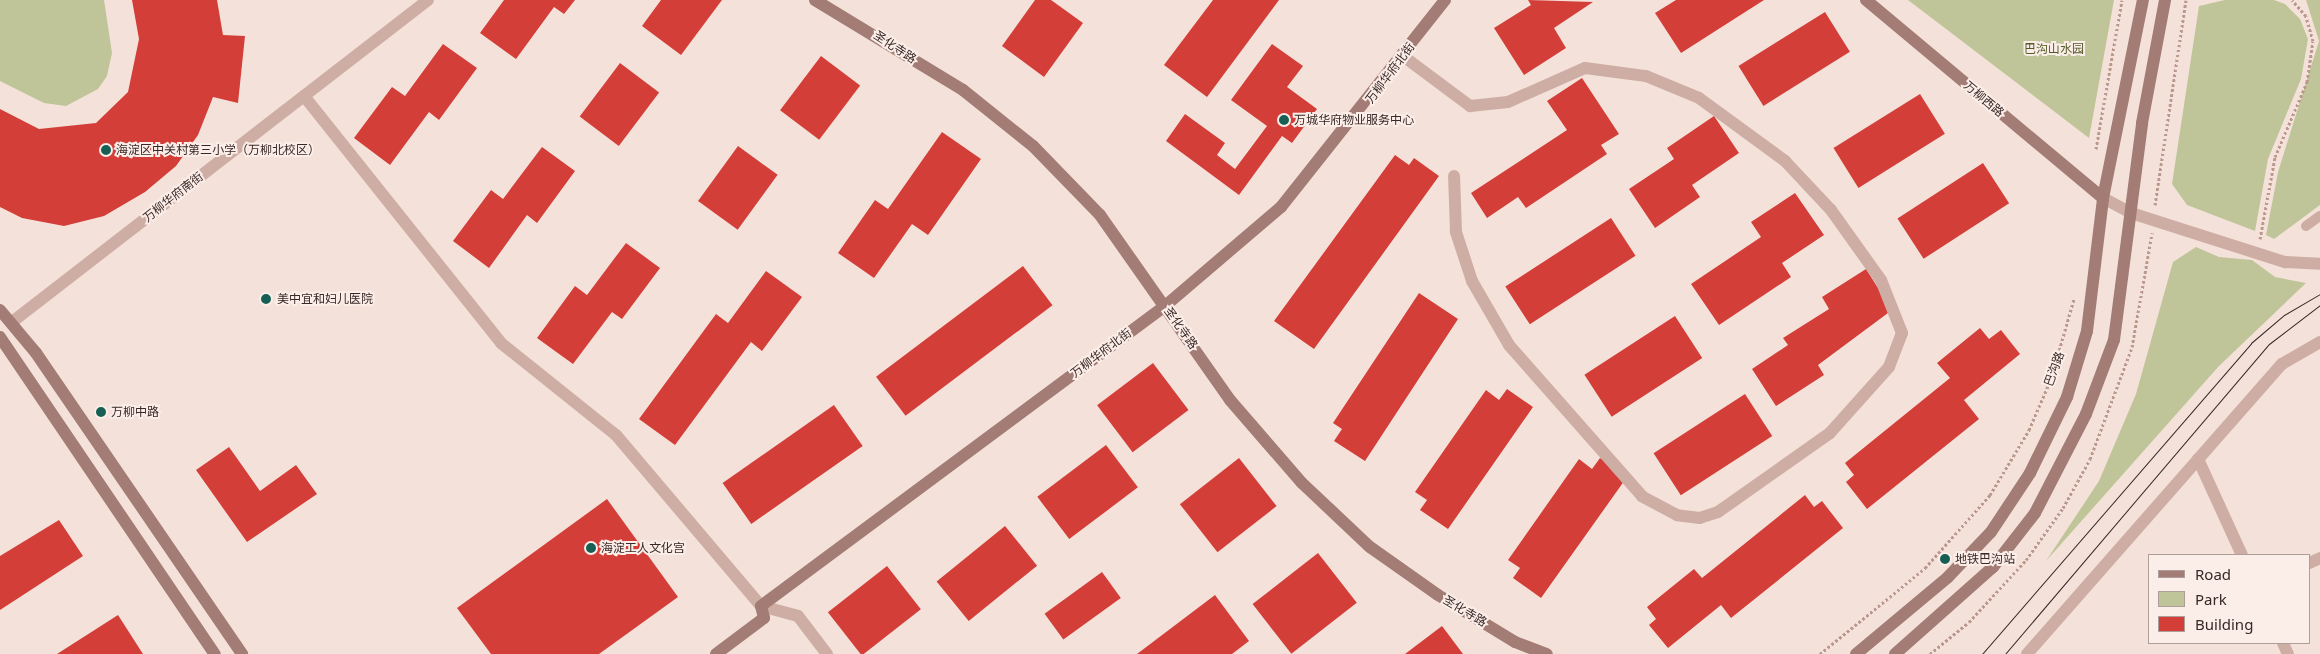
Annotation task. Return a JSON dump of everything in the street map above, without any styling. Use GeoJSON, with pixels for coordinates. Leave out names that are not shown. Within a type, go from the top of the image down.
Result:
{"type":"FeatureCollection","features":[{"type":"Feature","properties":{"kind":"street","name":"万柳华府南街"},"geometry":{"type":"LineString","coordinates":[[12,322],[428,0]]}},
{"type":"Feature","properties":{"kind":"street","name":"圣化寺路"},"geometry":{"type":"LineString","coordinates":[[815,0],[963,90],[1032,146],[1100,215],[1250,422],[1302,483],[1370,547],[1500,632],[1547,654]]}},
{"type":"Feature","properties":{"kind":"street","name":"万柳华府北街"},"geometry":{"type":"LineString","coordinates":[[761,606],[1165,306],[1281,207],[1403,56],[1445,0]]}},
{"type":"Feature","properties":{"kind":"street","name":"万柳西路"},"geometry":{"type":"LineString","coordinates":[[1866,0],[2103,198]]}},
{"type":"Feature","properties":{"kind":"street","name":"巴沟路"},"geometry":{"type":"LineString","coordinates":[[1856,654],[1948,577],[1991,532],[2030,473],[2067,397],[2087,331],[2103,198],[2143,0]]}},
{"type":"Feature","properties":{"kind":"street"},"geometry":{"type":"LineString","coordinates":[[1895,654],[1993,567],[2035,513],[2086,414],[2114,340],[2142,124],[2165,0]]}},
{"type":"Feature","properties":{"kind":"street"},"geometry":{"type":"LineString","coordinates":[[1403,56],[1470,106],[1508,102],[1585,68],[1646,76],[1699,98],[1785,161],[1832,210],[1881,280],[1902,333],[1889,367],[1830,433],[1718,512],[1700,518],[1677,514],[1642,496],[1509,345],[1472,281],[1456,232],[1454,176]]}},
{"type":"Feature","properties":{"kind":"street"},"geometry":{"type":"LineString","coordinates":[[304,96],[501,344],[616,435],[761,606],[764,618],[716,654]]}},
{"type":"Feature","properties":{"kind":"street"},"geometry":{"type":"LineString","coordinates":[[2103,198],[2131,213],[2285,262],[2320,264]]}},
{"type":"Feature","properties":{"kind":"street"},"geometry":{"type":"LineString","coordinates":[[0,310],[12,322],[242,654]]}},
{"type":"Feature","properties":{"kind":"street"},"geometry":{"type":"LineString","coordinates":[[0,337],[215,654]]}},
{"type":"Feature","properties":{"kind":"street"},"geometry":{"type":"LineString","coordinates":[[2027,654],[2282,364],[2320,342]]}},
{"type":"Feature","properties":{"kind":"street"},"geometry":{"type":"LineString","coordinates":[[2198,459],[2242,554]]}},
{"type":"Feature","properties":{"kind":"street"},"geometry":{"type":"LineString","coordinates":[[761,606],[798,616],[827,654]]}},
{"type":"Feature","properties":{"kind":"lane"},"geometry":{"type":"LineString","coordinates":[[2306,226],[2320,216]]}},
{"type":"Feature","properties":{"kind":"path"},"geometry":{"type":"LineString","coordinates":[[2094,159],[2122,2],[2115,0]]}},
{"type":"Feature","properties":{"kind":"path"},"geometry":{"type":"LineString","coordinates":[[2257,253],[2275,158],[2308,82],[2313,41],[2306,16],[2292,0]]}},
{"type":"Feature","properties":{"kind":"path","name":"巴沟路"},"geometry":{"type":"LineString","coordinates":[[1820,654],[1925,568],[1990,495],[2029,430],[2051,378],[2076,288]]}},
{"type":"Feature","properties":{"kind":"green space"},"geometry":{"type":"Polygon","coordinates":[[[0,0],[104,0],[112,53],[107,76],[98,89],[66,106],[44,103],[0,81],[0,0]]]}},
{"type":"Feature","properties":{"kind":"green space","name":"巴沟山水园"},"geometry":{"type":"Polygon","coordinates":[[[1908,0],[2114,0],[2089,138],[1908,0]]]}},
{"type":"Feature","properties":{"kind":"green space"},"geometry":{"type":"Polygon","coordinates":[[[2225,0],[2274,0],[2285,4],[2300,19],[2308,39],[2301,79],[2268,159],[2255,231],[2187,205],[2172,184],[2199,6],[2225,0]]]}},
{"type":"Feature","properties":{"kind":"green space"},"geometry":{"type":"Polygon","coordinates":[[[2306,0],[2320,0],[2320,205],[2274,239],[2266,235],[2278,172],[2319,41],[2306,0]]]}},
{"type":"Feature","properties":{"kind":"green space"},"geometry":{"type":"Polygon","coordinates":[[[2196,247],[2219,257],[2252,260],[2275,277],[2306,283],[2219,366],[2046,561],[2099,481],[2136,394],[2173,262],[2196,247]]]}},
{"type":"Feature","properties":{"kind":"building"},"geometry":{"type":"Polygon","coordinates":[[[132,0],[217,0],[223,35],[245,36],[238,103],[213,97],[198,135],[176,166],[145,192],[104,216],[64,226],[22,218],[0,207],[0,109],[39,129],[96,123],[128,92],[139,39],[132,0]]]}},
{"type":"Feature","properties":{"kind":"building"},"geometry":{"type":"Polygon","coordinates":[[[504,0],[575,0],[564,14],[554,7],[516,59],[480,33],[504,0]]]}},
{"type":"Feature","properties":{"kind":"building"},"geometry":{"type":"Polygon","coordinates":[[[661,0],[722,0],[681,55],[642,26],[661,0]]]}},
{"type":"Feature","properties":{"kind":"building"},"geometry":{"type":"Polygon","coordinates":[[[1035,0],[1051,0],[1083,23],[1044,77],[1002,46],[1035,0]]]}},
{"type":"Feature","properties":{"kind":"building"},"geometry":{"type":"Polygon","coordinates":[[[1213,0],[1279,0],[1207,97],[1164,65],[1213,0]]]}},
{"type":"Feature","properties":{"kind":"building"},"geometry":{"type":"Polygon","coordinates":[[[1528,0],[1593,2],[1554,28],[1566,48],[1524,75],[1494,28],[1531,5],[1528,0]]]}},
{"type":"Feature","properties":{"kind":"building"},"geometry":{"type":"Polygon","coordinates":[[[1676,0],[1764,0],[1681,53],[1655,13],[1676,0]]]}},
{"type":"Feature","properties":{"kind":"building"},"geometry":{"type":"Polygon","coordinates":[[[1825,12],[1850,52],[1763,106],[1738,66],[1825,12]]]}},
{"type":"Feature","properties":{"kind":"building"},"geometry":{"type":"Polygon","coordinates":[[[443,44],[477,68],[439,120],[429,112],[390,165],[354,138],[392,87],[405,96],[443,44]]]}},
{"type":"Feature","properties":{"kind":"building","name":"万城华府物业服务中心"},"geometry":{"type":"Polygon","coordinates":[[[1272,44],[1303,66],[1287,87],[1317,109],[1292,143],[1282,136],[1239,195],[1166,141],[1185,114],[1225,143],[1217,155],[1235,169],[1267,126],[1231,100],[1272,44]]]}},
{"type":"Feature","properties":{"kind":"building"},"geometry":{"type":"Polygon","coordinates":[[[821,56],[860,85],[819,140],[780,110],[821,56]]]}},
{"type":"Feature","properties":{"kind":"building"},"geometry":{"type":"Polygon","coordinates":[[[620,63],[659,92],[619,146],[580,117],[620,63]]]}},
{"type":"Feature","properties":{"kind":"building"},"geometry":{"type":"Polygon","coordinates":[[[1582,78],[1619,134],[1601,145],[1607,154],[1526,208],[1518,197],[1487,218],[1471,193],[1567,130],[1547,101],[1582,78]]]}},
{"type":"Feature","properties":{"kind":"building"},"geometry":{"type":"Polygon","coordinates":[[[1920,94],[1945,134],[1858,188],[1833,148],[1920,94]]]}},
{"type":"Feature","properties":{"kind":"building"},"geometry":{"type":"Polygon","coordinates":[[[1714,116],[1739,153],[1692,185],[1700,197],[1655,228],[1629,189],[1674,159],[1667,148],[1714,116]]]}},
{"type":"Feature","properties":{"kind":"building"},"geometry":{"type":"Polygon","coordinates":[[[942,132],[981,159],[928,235],[912,224],[874,278],[838,253],[875,200],[888,209],[942,132]]]}},
{"type":"Feature","properties":{"kind":"building"},"geometry":{"type":"Polygon","coordinates":[[[738,146],[778,175],[738,230],[698,201],[738,146]]]}},
{"type":"Feature","properties":{"kind":"building"},"geometry":{"type":"Polygon","coordinates":[[[542,147],[575,171],[537,223],[527,215],[489,268],[453,241],[491,190],[503,199],[542,147]]]}},
{"type":"Feature","properties":{"kind":"building"},"geometry":{"type":"Polygon","coordinates":[[[1395,155],[1409,165],[1414,158],[1439,176],[1314,349],[1274,321],[1395,155]]]}},
{"type":"Feature","properties":{"kind":"building"},"geometry":{"type":"Polygon","coordinates":[[[1983,163],[2009,203],[1924,259],[1897,219],[1983,163]]]}},
{"type":"Feature","properties":{"kind":"building"},"geometry":{"type":"Polygon","coordinates":[[[1795,193],[1824,235],[1782,263],[1791,277],[1719,325],[1691,284],[1761,237],[1751,222],[1795,193]]]}},
{"type":"Feature","properties":{"kind":"building"},"geometry":{"type":"Polygon","coordinates":[[[1611,218],[1636,256],[1530,324],[1505,287],[1611,218]]]}},
{"type":"Feature","properties":{"kind":"building"},"geometry":{"type":"Polygon","coordinates":[[[626,243],[660,268],[622,319],[612,312],[573,364],[537,338],[575,286],[587,295],[626,243]]]}},
{"type":"Feature","properties":{"kind":"building"},"geometry":{"type":"Polygon","coordinates":[[[1023,266],[1052,305],[906,416],[876,377],[1023,266]]]}},
{"type":"Feature","properties":{"kind":"building"},"geometry":{"type":"Polygon","coordinates":[[[1866,269],[1892,310],[1818,365],[1824,375],[1776,406],[1752,369],[1788,345],[1783,338],[1829,309],[1822,297],[1866,269]]]}},
{"type":"Feature","properties":{"kind":"building"},"geometry":{"type":"Polygon","coordinates":[[[766,271],[802,297],[762,351],[751,342],[675,445],[639,419],[716,314],[728,323],[766,271]]]}},
{"type":"Feature","properties":{"kind":"building"},"geometry":{"type":"Polygon","coordinates":[[[1419,293],[1458,319],[1365,461],[1334,441],[1342,429],[1333,423],[1419,293]]]}},
{"type":"Feature","properties":{"kind":"building"},"geometry":{"type":"Polygon","coordinates":[[[1675,316],[1702,358],[1612,417],[1584,375],[1675,316]]]}},
{"type":"Feature","properties":{"kind":"building"},"geometry":{"type":"Polygon","coordinates":[[[1980,328],[1989,339],[2001,330],[2020,354],[1964,400],[1979,419],[1867,509],[1846,482],[1854,475],[1845,463],[1950,378],[1937,363],[1980,328]]]}},
{"type":"Feature","properties":{"kind":"building"},"geometry":{"type":"Polygon","coordinates":[[[1153,363],[1189,410],[1133,452],[1097,405],[1153,363]]]}},
{"type":"Feature","properties":{"kind":"building"},"geometry":{"type":"Polygon","coordinates":[[[1507,389],[1533,407],[1448,529],[1420,510],[1427,500],[1415,492],[1486,390],[1499,400],[1507,389]]]}},
{"type":"Feature","properties":{"kind":"building"},"geometry":{"type":"Polygon","coordinates":[[[1745,394],[1772,436],[1681,495],[1654,453],[1745,394]]]}},
{"type":"Feature","properties":{"kind":"building"},"geometry":{"type":"Polygon","coordinates":[[[834,405],[863,446],[751,524],[723,483],[834,405]]]}},
{"type":"Feature","properties":{"kind":"building"},"geometry":{"type":"Polygon","coordinates":[[[1106,445],[1138,487],[1069,539],[1037,497],[1106,445]]]}},
{"type":"Feature","properties":{"kind":"building"},"geometry":{"type":"Polygon","coordinates":[[[229,447],[260,491],[296,465],[317,494],[247,542],[196,470],[229,447]]]}},
{"type":"Feature","properties":{"kind":"building"},"geometry":{"type":"Polygon","coordinates":[[[1239,458],[1277,506],[1217,552],[1180,504],[1239,458]]]}},
{"type":"Feature","properties":{"kind":"building"},"geometry":{"type":"Polygon","coordinates":[[[1600,458],[1627,477],[1541,598],[1513,578],[1520,568],[1508,560],[1579,459],[1592,469],[1600,458]]]}},
{"type":"Feature","properties":{"kind":"building"},"geometry":{"type":"Polygon","coordinates":[[[1805,495],[1814,507],[1822,501],[1843,528],[1731,618],[1721,605],[1668,648],[1649,625],[1656,619],[1647,607],[1694,569],[1702,578],[1805,495]]]}},
{"type":"Feature","properties":{"kind":"building","name":"海淀工人文化宫"},"geometry":{"type":"Polygon","coordinates":[[[607,499],[678,597],[599,654],[491,654],[457,608],[607,499]]]}},
{"type":"Feature","properties":{"kind":"building"},"geometry":{"type":"Polygon","coordinates":[[[59,520],[83,556],[0,610],[0,556],[59,520]]]}},
{"type":"Feature","properties":{"kind":"building"},"geometry":{"type":"Polygon","coordinates":[[[1005,526],[1037,566],[969,621],[937,581],[1005,526]]]}},
{"type":"Feature","properties":{"kind":"building"},"geometry":{"type":"Polygon","coordinates":[[[1318,553],[1357,603],[1291,654],[1253,604],[1318,553]]]}},
{"type":"Feature","properties":{"kind":"building"},"geometry":{"type":"Polygon","coordinates":[[[887,566],[921,609],[864,654],[861,654],[828,612],[887,566]]]}},
{"type":"Feature","properties":{"kind":"building"},"geometry":{"type":"Polygon","coordinates":[[[1102,572],[1121,598],[1063,640],[1045,614],[1102,572]]]}},
{"type":"Feature","properties":{"kind":"building"},"geometry":{"type":"Polygon","coordinates":[[[1215,595],[1249,641],[1232,654],[1137,654],[1215,595]]]}},
{"type":"Feature","properties":{"kind":"building"},"geometry":{"type":"Polygon","coordinates":[[[118,615],[143,654],[57,654],[118,615]]]}},
{"type":"Feature","properties":{"kind":"building"},"geometry":{"type":"Polygon","coordinates":[[[1442,626],[1463,654],[1405,654],[1442,626]]]}},
{"type":"Feature","properties":{"kind":"tram line"},"geometry":{"type":"LineString","coordinates":[[1982,654],[2251,343],[2284,315],[2320,294]]}},
{"type":"Feature","properties":{"kind":"tram line"},"geometry":{"type":"LineString","coordinates":[[2005,654],[2269,344],[2320,305]]}},
{"type":"Feature","properties":{"kind":"place","name":"万城华府物业服务中心"},"geometry":{"type":"Point","coordinates":[1284,120]}},
{"type":"Feature","properties":{"kind":"place","name":"海淀区中关村第三小学（万柳北校区）"},"geometry":{"type":"Point","coordinates":[106,150]}},
{"type":"Feature","properties":{"kind":"place","name":"美中宜和妇儿医院"},"geometry":{"type":"Point","coordinates":[266,299]}},
{"type":"Feature","properties":{"kind":"place","name":"万柳中路"},"geometry":{"type":"Point","coordinates":[101,412]}},
{"type":"Feature","properties":{"kind":"place","name":"海淀工人文化宫"},"geometry":{"type":"Point","coordinates":[591,548]}},
{"type":"Feature","properties":{"kind":"place","name":"地铁巴沟站"},"geometry":{"type":"Point","coordinates":[1945,559]}}]}
